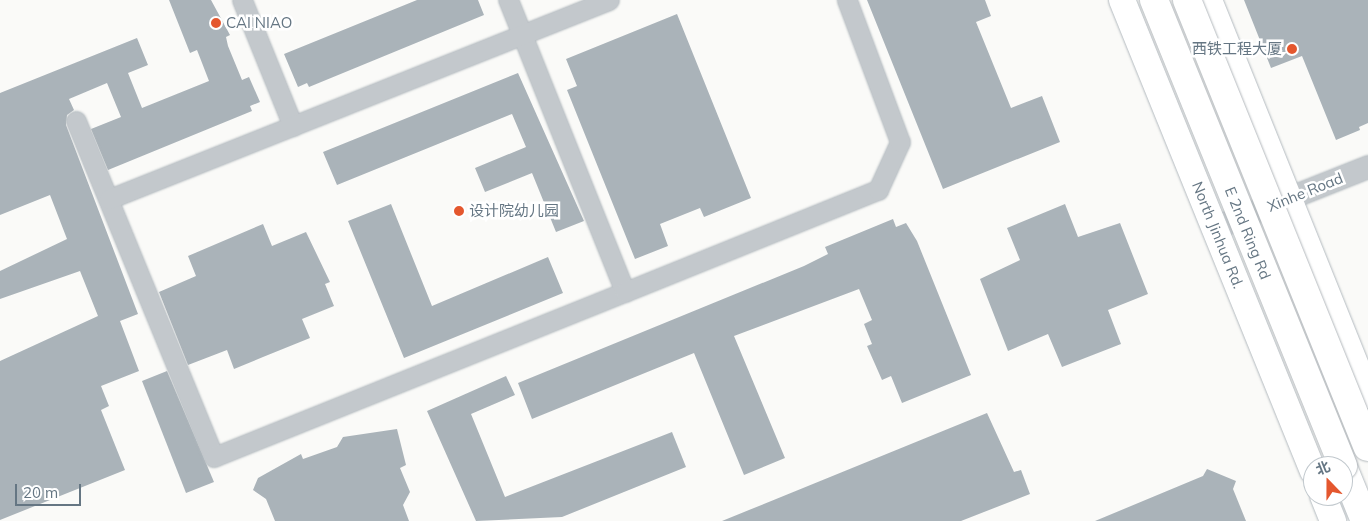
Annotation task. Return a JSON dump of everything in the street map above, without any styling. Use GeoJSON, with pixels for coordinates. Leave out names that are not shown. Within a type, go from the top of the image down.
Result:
{"type":"FeatureCollection","features":[{"type":"Feature","properties":{"kind":"highway","name":"E 2nd Ring Rd"},"geometry":{"type":"LineString","coordinates":[[1154,0],[1339,456]]}},
{"type":"Feature","properties":{"kind":"highway","name":"E 2nd Ring Rd"},"geometry":{"type":"LineString","coordinates":[[1187,0],[1368,447]]}},
{"type":"Feature","properties":{"kind":"highway","name":"E 2nd Ring Rd"},"geometry":{"type":"LineString","coordinates":[[1353,491],[1365,521]]}},
{"type":"Feature","properties":{"kind":"main road","name":"North Jinhua Rd."},"geometry":{"type":"LineString","coordinates":[[1122,0],[1307,456]]}},
{"type":"Feature","properties":{"kind":"main road"},"geometry":{"type":"LineString","coordinates":[[1209,0],[1368,395]]}},
{"type":"Feature","properties":{"kind":"main road"},"geometry":{"type":"LineString","coordinates":[[1327,506],[1333,521]]}},
{"type":"Feature","properties":{"kind":"street"},"geometry":{"type":"LineString","coordinates":[[242,0],[293,126]]}},
{"type":"Feature","properties":{"kind":"street"},"geometry":{"type":"LineString","coordinates":[[508,0],[626,292]]}},
{"type":"Feature","properties":{"kind":"street"},"geometry":{"type":"LineString","coordinates":[[108,199],[610,0]]}},
{"type":"Feature","properties":{"kind":"street"},"geometry":{"type":"LineString","coordinates":[[76,121],[214,457],[878,190],[900,142],[847,0]]}},
{"type":"Feature","properties":{"kind":"street","name":"Xinhe Road"},"geometry":{"type":"LineString","coordinates":[[1215,228],[1368,167]]}},
{"type":"Feature","properties":{"kind":"building"},"geometry":{"type":"Polygon","coordinates":[[[169,0],[211,0],[230,35],[226,37],[228,46],[242,80],[249,77],[260,102],[250,106],[252,111],[108,170],[91,129],[121,117],[107,83],[69,99],[74,110],[67,115],[66,125],[138,314],[120,321],[139,371],[101,386],[109,406],[101,410],[125,470],[0,520],[0,361],[98,316],[80,271],[0,299],[0,271],[67,239],[50,195],[0,215],[0,93],[137,38],[148,65],[128,73],[142,108],[209,81],[197,50],[190,53],[169,0]]]}},
{"type":"Feature","properties":{"kind":"building"},"geometry":{"type":"Polygon","coordinates":[[[417,0],[478,0],[484,15],[309,87],[307,83],[298,87],[284,54],[417,0]]]}},
{"type":"Feature","properties":{"kind":"building"},"geometry":{"type":"Polygon","coordinates":[[[867,0],[985,0],[991,16],[976,22],[1011,108],[1042,96],[1060,142],[943,189],[867,0]]]}},
{"type":"Feature","properties":{"kind":"building"},"geometry":{"type":"Polygon","coordinates":[[[1244,0],[1368,0],[1368,123],[1359,127],[1360,130],[1336,140],[1302,56],[1271,68],[1244,0]]]}},
{"type":"Feature","properties":{"kind":"building"},"geometry":{"type":"Polygon","coordinates":[[[677,14],[751,198],[704,217],[700,208],[660,224],[668,246],[635,259],[567,90],[577,86],[566,59],[677,14]]]}},
{"type":"Feature","properties":{"kind":"building"},"geometry":{"type":"Polygon","coordinates":[[[518,73],[584,221],[556,232],[532,173],[485,192],[475,168],[526,147],[512,114],[337,185],[323,152],[518,73]]]}},
{"type":"Feature","properties":{"kind":"building"},"geometry":{"type":"Polygon","coordinates":[[[391,204],[432,306],[548,257],[563,293],[404,358],[348,221],[391,204]]]}},
{"type":"Feature","properties":{"kind":"building"},"geometry":{"type":"Polygon","coordinates":[[[1065,204],[1078,237],[1120,223],[1148,294],[1108,310],[1121,344],[1062,367],[1048,334],[1008,351],[980,279],[1020,260],[1007,228],[1065,204]]]}},
{"type":"Feature","properties":{"kind":"building"},"geometry":{"type":"Polygon","coordinates":[[[893,219],[896,227],[906,223],[917,241],[971,375],[902,403],[891,376],[882,380],[867,346],[872,344],[864,324],[872,320],[859,289],[734,336],[785,458],[744,475],[694,353],[532,419],[518,383],[804,266],[828,254],[825,247],[893,219]]]}},
{"type":"Feature","properties":{"kind":"building"},"geometry":{"type":"Polygon","coordinates":[[[263,224],[272,246],[306,232],[330,282],[325,284],[334,306],[302,319],[310,338],[234,369],[227,350],[188,365],[159,292],[196,276],[188,256],[263,224]]]}},
{"type":"Feature","properties":{"kind":"building"},"geometry":{"type":"Polygon","coordinates":[[[167,371],[214,482],[186,493],[142,381],[167,371]]]}},
{"type":"Feature","properties":{"kind":"building"},"geometry":{"type":"Polygon","coordinates":[[[506,376],[515,395],[471,414],[505,497],[672,432],[686,467],[562,517],[476,521],[427,411],[506,376]]]}},
{"type":"Feature","properties":{"kind":"building"},"geometry":{"type":"Polygon","coordinates":[[[987,413],[1014,472],[1021,470],[1030,494],[961,521],[722,521],[987,413]]]}},
{"type":"Feature","properties":{"kind":"building"},"geometry":{"type":"Polygon","coordinates":[[[397,429],[406,465],[400,468],[410,492],[403,505],[409,521],[275,521],[266,499],[253,490],[258,478],[301,454],[303,459],[337,447],[343,437],[397,429]]]}},
{"type":"Feature","properties":{"kind":"building"},"geometry":{"type":"Polygon","coordinates":[[[1207,469],[1236,481],[1233,489],[1246,521],[1095,521],[1203,476],[1207,469]]]}},
{"type":"Feature","properties":{"kind":"place","name":"CAI NIAO"},"geometry":{"type":"Point","coordinates":[216,23]}},
{"type":"Feature","properties":{"kind":"place","name":"西铁工程大厦"},"geometry":{"type":"Point","coordinates":[1292,49]}},
{"type":"Feature","properties":{"kind":"place","name":"设计院幼儿园"},"geometry":{"type":"Point","coordinates":[459,211]}}]}
